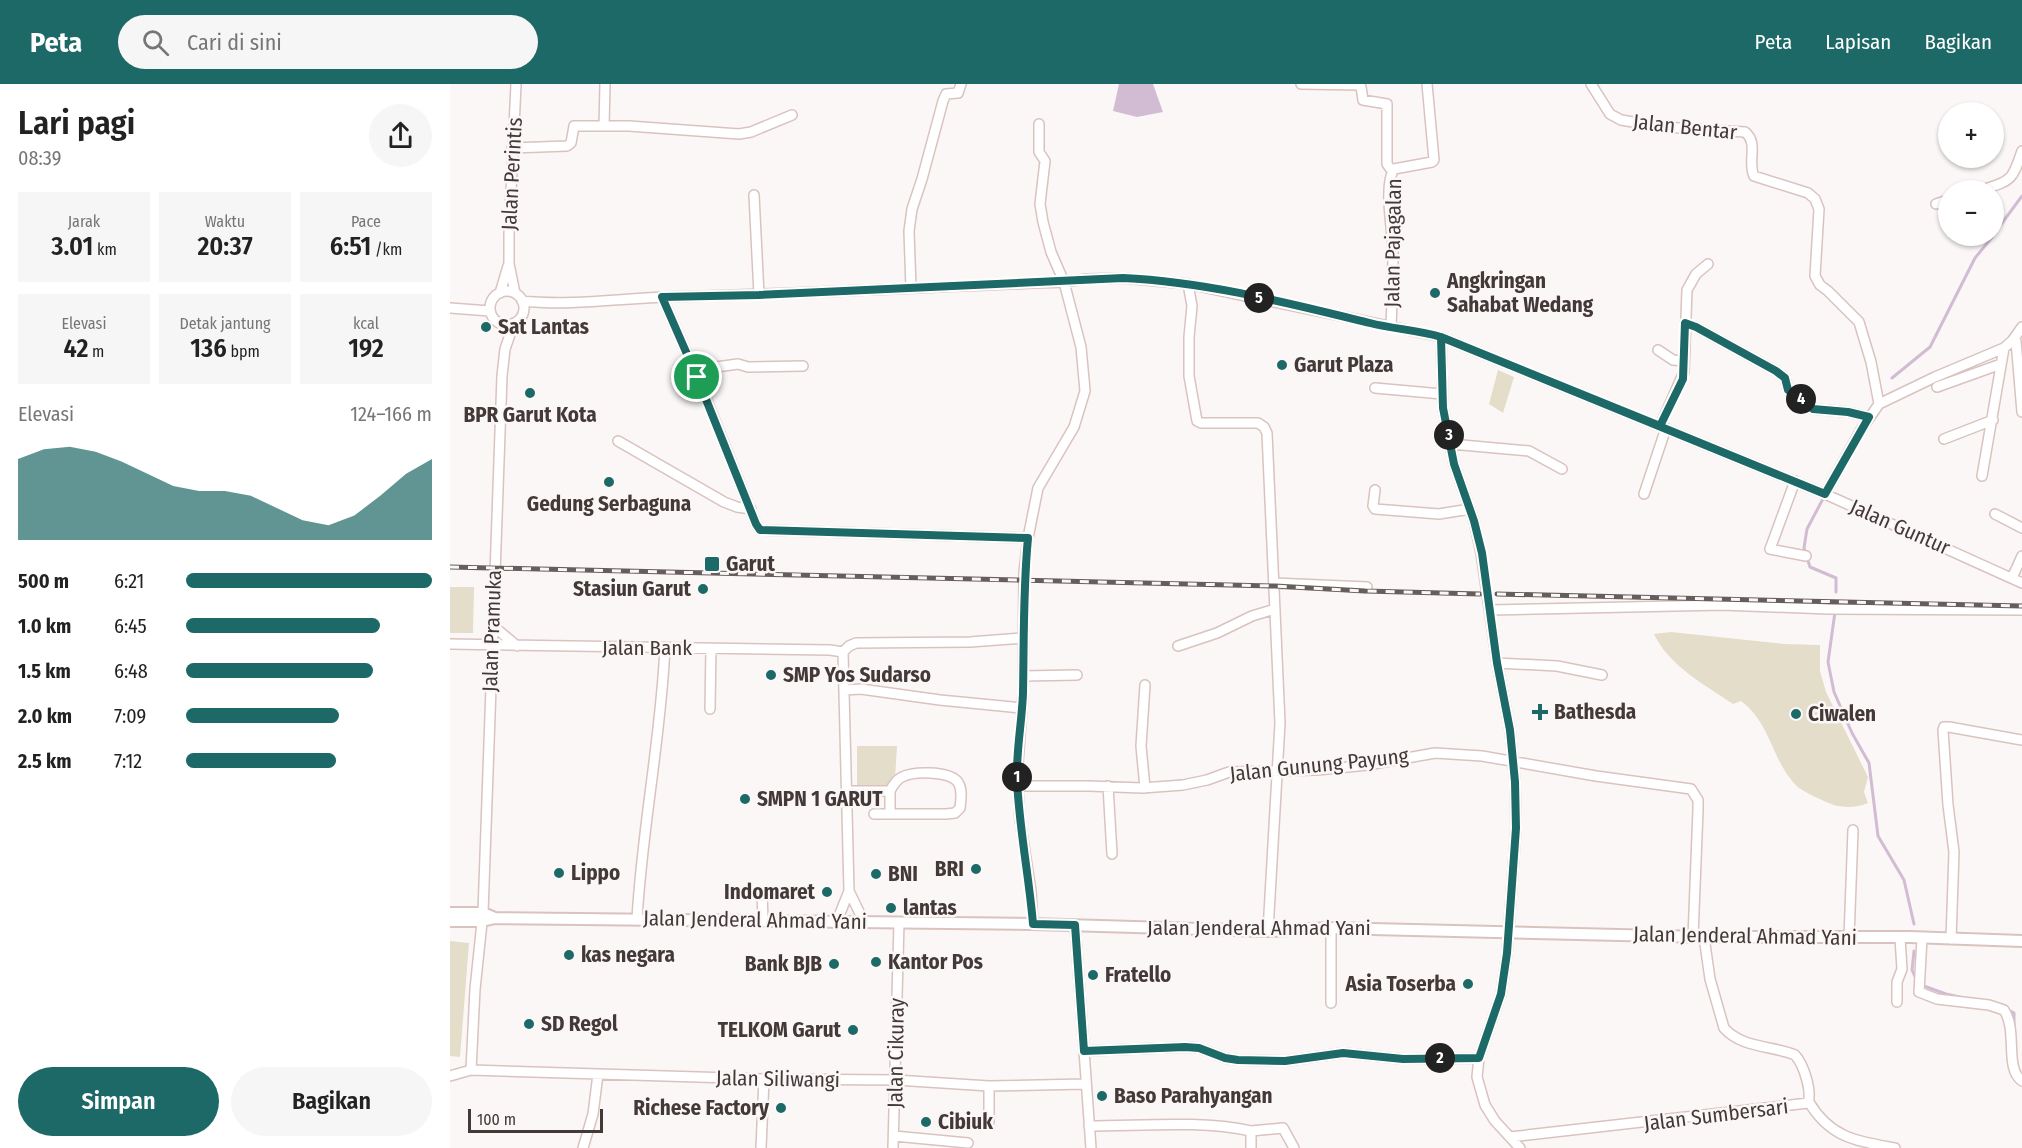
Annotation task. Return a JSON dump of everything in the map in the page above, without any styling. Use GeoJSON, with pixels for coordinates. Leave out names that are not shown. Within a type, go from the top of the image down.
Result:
{"type":"FeatureCollection","features":[{"type":"Feature","properties":{"kind":"main road","name":"Jalan Jenderal Ahmad Yani"},"geometry":{"type":"LineString","coordinates":[[450,912],[495,918],[1033,924],[1268,931],[1331,928],[1698,937],[2022,941]]}},
{"type":"Feature","properties":{"kind":"main road","name":"Jalan Jenderal Ahmad Yani"},"geometry":{"type":"LineString","coordinates":[[450,921],[482,917]]}},
{"type":"Feature","properties":{"kind":"street","name":"Jalan Perintis"},"geometry":{"type":"LineString","coordinates":[[500,293],[508,264],[516,84]]}},
{"type":"Feature","properties":{"kind":"street"},"geometry":{"type":"LineString","coordinates":[[604,126],[605,84]]}},
{"type":"Feature","properties":{"kind":"street"},"geometry":{"type":"LineString","coordinates":[[911,288],[909,231],[912,209],[943,101],[946,94],[957,93],[961,84]]}},
{"type":"Feature","properties":{"kind":"street"},"geometry":{"type":"LineString","coordinates":[[1301,84],[1359,86],[1363,100],[1387,104],[1387,164],[1392,171]]}},
{"type":"Feature","properties":{"kind":"street","name":"Jalan Pajagalan"},"geometry":{"type":"LineString","coordinates":[[1391,327],[1393,250],[1389,187],[1394,169],[1434,160],[1427,84]]}},
{"type":"Feature","properties":{"kind":"street","name":"Jalan Bentar"},"geometry":{"type":"LineString","coordinates":[[1591,84],[1610,114],[1621,120],[1663,127],[1746,132],[1752,142],[1751,170],[1754,176],[1808,193],[1815,199],[1819,209],[1815,276],[1820,285],[1859,322],[1871,363],[1879,404]]}},
{"type":"Feature","properties":{"kind":"street"},"geometry":{"type":"LineString","coordinates":[[512,148],[567,146],[571,143],[574,126],[629,126],[739,134],[751,132],[792,115]]}},
{"type":"Feature","properties":{"kind":"street"},"geometry":{"type":"LineString","coordinates":[[1033,924],[1018,786],[1024,580],[1028,538],[1038,488],[1074,427],[1085,391],[1082,354],[1064,282],[1046,237],[1040,204],[1045,161],[1038,148],[1039,124]]}},
{"type":"Feature","properties":{"kind":"street"},"geometry":{"type":"LineString","coordinates":[[2004,183],[2015,173],[2022,150]]}},
{"type":"Feature","properties":{"kind":"street"},"geometry":{"type":"LineString","coordinates":[[754,195],[759,295]]}},
{"type":"Feature","properties":{"kind":"street","name":"Jalan Perintis"},"geometry":{"type":"LineString","coordinates":[[508,264],[515,293]]}},
{"type":"Feature","properties":{"kind":"street"},"geometry":{"type":"LineString","coordinates":[[1644,494],[1663,427],[1683,379],[1689,285],[1696,274],[1708,264]]}},
{"type":"Feature","properties":{"kind":"street","name":"Jalan Guntur"},"geometry":{"type":"LineString","coordinates":[[522,301],[551,304],[662,297],[759,295],[1123,278],[1188,284],[1441,337],[1837,499],[2022,583]]}},
{"type":"Feature","properties":{"kind":"street"},"geometry":{"type":"LineString","coordinates":[[1188,284],[1192,306],[1189,376],[1197,421],[1201,423],[1258,423],[1267,433],[1280,714],[1279,771],[1268,931]]}},
{"type":"Feature","properties":{"kind":"street"},"geometry":{"type":"LineString","coordinates":[[507,291],[515,293],[522,301],[524,312],[514,323],[500,323],[492,317],[490,311],[492,300],[500,293],[507,291]]}},
{"type":"Feature","properties":{"kind":"street"},"geometry":{"type":"LineString","coordinates":[[662,297],[760,530],[1028,538]]}},
{"type":"Feature","properties":{"kind":"street","name":"Jalan Guntur"},"geometry":{"type":"LineString","coordinates":[[524,312],[551,304]]}},
{"type":"Feature","properties":{"kind":"street"},"geometry":{"type":"LineString","coordinates":[[450,308],[490,311]]}},
{"type":"Feature","properties":{"kind":"street","name":"Jalan Pramuka"},"geometry":{"type":"LineString","coordinates":[[500,323],[505,349]]}},
{"type":"Feature","properties":{"kind":"street","name":"Jalan Pramuka"},"geometry":{"type":"LineString","coordinates":[[471,1070],[475,989],[482,917],[502,376],[505,349],[514,323]]}},
{"type":"Feature","properties":{"kind":"street"},"geometry":{"type":"LineString","coordinates":[[1685,323],[1776,371],[1785,378],[1788,390],[1813,409],[1848,412],[1869,417]]}},
{"type":"Feature","properties":{"kind":"street"},"geometry":{"type":"LineString","coordinates":[[1982,476],[2001,364],[2022,327]]}},
{"type":"Feature","properties":{"kind":"street"},"geometry":{"type":"LineString","coordinates":[[1441,337],[1442,394],[1454,464],[1482,553],[1513,761],[1516,828],[1509,932],[1501,994],[1479,1058],[1477,1077],[1485,1105],[1495,1121],[1520,1148]]}},
{"type":"Feature","properties":{"kind":"street"},"geometry":{"type":"LineString","coordinates":[[1825,494],[1869,417],[1879,404],[2013,343]]}},
{"type":"Feature","properties":{"kind":"street"},"geometry":{"type":"LineString","coordinates":[[2013,343],[2022,412]]}},
{"type":"Feature","properties":{"kind":"street"},"geometry":{"type":"LineString","coordinates":[[1659,350],[1673,360],[1684,361]]}},
{"type":"Feature","properties":{"kind":"street"},"geometry":{"type":"LineString","coordinates":[[697,377],[709,368],[738,364],[803,366]]}},
{"type":"Feature","properties":{"kind":"street"},"geometry":{"type":"LineString","coordinates":[[1937,387],[2001,364]]}},
{"type":"Feature","properties":{"kind":"street"},"geometry":{"type":"LineString","coordinates":[[1375,388],[1442,394]]}},
{"type":"Feature","properties":{"kind":"street"},"geometry":{"type":"LineString","coordinates":[[1944,439],[1993,420]]}},
{"type":"Feature","properties":{"kind":"street"},"geometry":{"type":"LineString","coordinates":[[618,441],[724,502],[751,509]]}},
{"type":"Feature","properties":{"kind":"street"},"geometry":{"type":"LineString","coordinates":[[1451,444],[1529,451],[1562,469]]}},
{"type":"Feature","properties":{"kind":"street"},"geometry":{"type":"LineString","coordinates":[[1795,482],[1770,549],[1806,556]]}},
{"type":"Feature","properties":{"kind":"street"},"geometry":{"type":"LineString","coordinates":[[1375,490],[1373,506],[1375,510],[1439,514],[1470,509]]}},
{"type":"Feature","properties":{"kind":"street"},"geometry":{"type":"LineString","coordinates":[[1995,514],[2022,528]]}},
{"type":"Feature","properties":{"kind":"street"},"geometry":{"type":"LineString","coordinates":[[2012,578],[2022,556]]}},
{"type":"Feature","properties":{"kind":"street"},"geometry":{"type":"LineString","coordinates":[[1274,578],[1367,587]]}},
{"type":"Feature","properties":{"kind":"street"},"geometry":{"type":"LineString","coordinates":[[1490,610],[1722,604],[1828,609],[2022,610]]}},
{"type":"Feature","properties":{"kind":"street"},"geometry":{"type":"LineString","coordinates":[[1178,646],[1217,633],[1252,615],[1275,609]]}},
{"type":"Feature","properties":{"kind":"street"},"geometry":{"type":"LineString","coordinates":[[492,625],[517,646]]}},
{"type":"Feature","properties":{"kind":"street"},"geometry":{"type":"LineString","coordinates":[[837,921],[849,891],[843,652],[856,643],[970,642],[1023,638]]}},
{"type":"Feature","properties":{"kind":"street","name":"Jalan Bank"},"geometry":{"type":"LineString","coordinates":[[450,644],[843,652]]}},
{"type":"Feature","properties":{"kind":"street"},"geometry":{"type":"LineString","coordinates":[[637,919],[639,876],[663,683],[665,647]]}},
{"type":"Feature","properties":{"kind":"street"},"geometry":{"type":"LineString","coordinates":[[710,709],[711,648]]}},
{"type":"Feature","properties":{"kind":"street"},"geometry":{"type":"LineString","coordinates":[[1497,663],[1557,666],[1602,675]]}},
{"type":"Feature","properties":{"kind":"street"},"geometry":{"type":"LineString","coordinates":[[1023,676],[1077,675]]}},
{"type":"Feature","properties":{"kind":"street"},"geometry":{"type":"LineString","coordinates":[[1145,685],[1141,746],[1145,788]]}},
{"type":"Feature","properties":{"kind":"street"},"geometry":{"type":"LineString","coordinates":[[844,690],[861,689],[951,702],[1022,708]]}},
{"type":"Feature","properties":{"kind":"street"},"geometry":{"type":"LineString","coordinates":[[1951,939],[1954,852],[1948,805],[1944,727],[2022,740]]}},
{"type":"Feature","properties":{"kind":"street","name":"Jalan Gunung Payung"},"geometry":{"type":"LineString","coordinates":[[1018,786],[1145,788],[1183,785],[1229,772],[1368,765],[1435,753],[1513,761],[1596,776],[1691,789],[1698,800],[1698,937]]}},
{"type":"Feature","properties":{"kind":"street"},"geometry":{"type":"LineString","coordinates":[[874,814],[890,814],[946,814],[958,810],[961,800],[957,782],[947,775],[939,774],[909,774],[900,778],[890,791],[890,814]]}},
{"type":"Feature","properties":{"kind":"street"},"geometry":{"type":"LineString","coordinates":[[1108,786],[1112,854]]}},
{"type":"Feature","properties":{"kind":"street"},"geometry":{"type":"LineString","coordinates":[[846,791],[890,791]]}},
{"type":"Feature","properties":{"kind":"street"},"geometry":{"type":"LineString","coordinates":[[1849,938],[1853,830]]}},
{"type":"Feature","properties":{"kind":"street"},"geometry":{"type":"LineString","coordinates":[[849,891],[864,922]]}},
{"type":"Feature","properties":{"kind":"street"},"geometry":{"type":"LineString","coordinates":[[762,892],[763,921]]}},
{"type":"Feature","properties":{"kind":"street","name":"Jalan Cikuray"},"geometry":{"type":"LineString","coordinates":[[893,1148],[899,922]]}},
{"type":"Feature","properties":{"kind":"street"},"geometry":{"type":"LineString","coordinates":[[1075,925],[1090,1148]]}},
{"type":"Feature","properties":{"kind":"street"},"geometry":{"type":"LineString","coordinates":[[1331,928],[1331,1004]]}},
{"type":"Feature","properties":{"kind":"street","name":"Jalan Sumbersari"},"geometry":{"type":"LineString","coordinates":[[1510,1137],[1804,1105],[1809,1102],[1808,1086],[1795,1055],[1753,1045],[1724,1028],[1698,937]]}},
{"type":"Feature","properties":{"kind":"street"},"geometry":{"type":"LineString","coordinates":[[1897,1002],[1897,982],[1902,969],[1901,938]]}},
{"type":"Feature","properties":{"kind":"street"},"geometry":{"type":"LineString","coordinates":[[1921,938],[1919,992],[1937,999],[1989,1005],[2004,1011],[2011,1027],[2015,1075],[2022,1081]]}},
{"type":"Feature","properties":{"kind":"street"},"geometry":{"type":"LineString","coordinates":[[1084,1051],[1185,1047],[1199,1048],[1225,1058],[1238,1060],[1285,1061],[1343,1053],[1403,1059],[1479,1058]]}},
{"type":"Feature","properties":{"kind":"street","name":"Jalan Siliwangi"},"geometry":{"type":"LineString","coordinates":[[450,1076],[471,1070],[764,1079],[896,1080],[989,1086],[1085,1084]]}},
{"type":"Feature","properties":{"kind":"street"},"geometry":{"type":"LineString","coordinates":[[583,1148],[593,1114],[598,1074]]}},
{"type":"Feature","properties":{"kind":"street"},"geometry":{"type":"LineString","coordinates":[[760,1148],[764,1079]]}},
{"type":"Feature","properties":{"kind":"street"},"geometry":{"type":"LineString","coordinates":[[989,1086],[989,1122]]}},
{"type":"Feature","properties":{"kind":"street"},"geometry":{"type":"LineString","coordinates":[[1809,1102],[1825,1125],[1842,1136],[1895,1148]]}},
{"type":"Feature","properties":{"kind":"street"},"geometry":{"type":"LineString","coordinates":[[1089,1126],[1203,1125],[1251,1131],[1283,1128],[1294,1148]]}},
{"type":"Feature","properties":{"kind":"street"},"geometry":{"type":"LineString","coordinates":[[1251,1131],[1251,1148]]}},
{"type":"Feature","properties":{"kind":"street"},"geometry":{"type":"LineString","coordinates":[[894,1136],[968,1143]]}},
{"type":"Feature","properties":{"kind":"shaded area"},"geometry":{"type":"Polygon","coordinates":[[[1119,84],[1153,84],[1163,112],[1137,117],[1113,111],[1119,84]]]}},
{"type":"Feature","properties":{"kind":"shaded area"},"geometry":{"type":"Polygon","coordinates":[[[1498,370],[1514,377],[1503,413],[1489,404],[1498,370]]]}},
{"type":"Feature","properties":{"kind":"shaded area"},"geometry":{"type":"Polygon","coordinates":[[[450,587],[474,587],[473,633],[450,633],[450,587]]]}},
{"type":"Feature","properties":{"kind":"shaded area","name":"Ciwalen"},"geometry":{"type":"Polygon","coordinates":[[[1671,632],[1784,644],[1820,645],[1820,671],[1826,692],[1868,777],[1864,792],[1868,803],[1851,807],[1834,805],[1799,788],[1783,768],[1766,732],[1751,710],[1741,701],[1733,704],[1689,674],[1669,656],[1654,634],[1671,632]]]}},
{"type":"Feature","properties":{"kind":"shaded area"},"geometry":{"type":"Polygon","coordinates":[[[857,746],[897,746],[895,779],[885,786],[857,787],[857,746]]]}},
{"type":"Feature","properties":{"kind":"shaded area"},"geometry":{"type":"Polygon","coordinates":[[[450,941],[469,943],[460,1057],[450,1056],[450,941]]]}},
{"type":"Feature","properties":{"kind":"waterway"},"geometry":{"type":"LineString","coordinates":[[2004,220],[2022,196]]}},
{"type":"Feature","properties":{"kind":"waterway"},"geometry":{"type":"LineString","coordinates":[[1892,378],[1930,347],[1975,258],[1985,246]]}},
{"type":"Feature","properties":{"kind":"waterway"},"geometry":{"type":"LineString","coordinates":[[1825,495],[1807,529],[1804,548],[1810,567],[1836,578],[1836,592]]}},
{"type":"Feature","properties":{"kind":"waterway"},"geometry":{"type":"LineString","coordinates":[[1835,612],[1828,662],[1834,692],[1852,733],[1869,763],[1878,836],[1904,880],[1914,924]]}},
{"type":"Feature","properties":{"kind":"waterway"},"geometry":{"type":"LineString","coordinates":[[1914,951],[1912,970],[1917,981]]}},
{"type":"Feature","properties":{"kind":"waterway"},"geometry":{"type":"LineString","coordinates":[[1921,985],[1964,998]]}},
{"type":"Feature","properties":{"kind":"waterway"},"geometry":{"type":"LineString","coordinates":[[2007,1010],[2014,1013],[2014,1026]]}},
{"type":"Feature","properties":{"kind":"railway"},"geometry":{"type":"LineString","coordinates":[[450,567],[1275,586],[1480,594]]}},
{"type":"Feature","properties":{"kind":"railway"},"geometry":{"type":"LineString","coordinates":[[1497,594],[2022,606]]}},
{"type":"Feature","properties":{"kind":"place","name":"Angkringan Sahabat Wedang"},"geometry":{"type":"Point","coordinates":[1435,293]}},
{"type":"Feature","properties":{"kind":"place","name":"Sat Lantas"},"geometry":{"type":"Point","coordinates":[486,327]}},
{"type":"Feature","properties":{"kind":"place","name":"Garut Plaza"},"geometry":{"type":"Point","coordinates":[1282,365]}},
{"type":"Feature","properties":{"kind":"place","name":"BPR Garut Kota"},"geometry":{"type":"Point","coordinates":[530,393]}},
{"type":"Feature","properties":{"kind":"place","name":"Gedung Serbaguna"},"geometry":{"type":"Point","coordinates":[609,482]}},
{"type":"Feature","properties":{"kind":"place","name":"Garut"},"geometry":{"type":"Point","coordinates":[712,564]}},
{"type":"Feature","properties":{"kind":"place","name":"Stasiun Garut"},"geometry":{"type":"Point","coordinates":[703,589]}},
{"type":"Feature","properties":{"kind":"place","name":"SMP Yos Sudarso"},"geometry":{"type":"Point","coordinates":[771,675]}},
{"type":"Feature","properties":{"kind":"place","name":"Bathesda"},"geometry":{"type":"Point","coordinates":[1540,712]}},
{"type":"Feature","properties":{"kind":"place","name":"Ciwalen"},"geometry":{"type":"Point","coordinates":[1796,714]}},
{"type":"Feature","properties":{"kind":"place","name":"SMPN 1 GARUT"},"geometry":{"type":"Point","coordinates":[745,799]}},
{"type":"Feature","properties":{"kind":"place","name":"BRI"},"geometry":{"type":"Point","coordinates":[976,869]}},
{"type":"Feature","properties":{"kind":"place","name":"Lippo"},"geometry":{"type":"Point","coordinates":[559,873]}},
{"type":"Feature","properties":{"kind":"place","name":"BNI"},"geometry":{"type":"Point","coordinates":[876,874]}},
{"type":"Feature","properties":{"kind":"place","name":"Indomaret"},"geometry":{"type":"Point","coordinates":[827,892]}},
{"type":"Feature","properties":{"kind":"place","name":"lantas"},"geometry":{"type":"Point","coordinates":[891,908]}},
{"type":"Feature","properties":{"kind":"place","name":"kas negara"},"geometry":{"type":"Point","coordinates":[569,955]}},
{"type":"Feature","properties":{"kind":"place","name":"Kantor Pos"},"geometry":{"type":"Point","coordinates":[876,962]}},
{"type":"Feature","properties":{"kind":"place","name":"Bank BJB"},"geometry":{"type":"Point","coordinates":[834,964]}},
{"type":"Feature","properties":{"kind":"place","name":"Fratello"},"geometry":{"type":"Point","coordinates":[1093,975]}},
{"type":"Feature","properties":{"kind":"place","name":"Asia Toserba"},"geometry":{"type":"Point","coordinates":[1468,984]}},
{"type":"Feature","properties":{"kind":"place","name":"SD Regol"},"geometry":{"type":"Point","coordinates":[529,1024]}},
{"type":"Feature","properties":{"kind":"place","name":"TELKOM Garut"},"geometry":{"type":"Point","coordinates":[853,1030]}},
{"type":"Feature","properties":{"kind":"place","name":"Baso Parahyangan"},"geometry":{"type":"Point","coordinates":[1102,1096]}},
{"type":"Feature","properties":{"kind":"place","name":"Richese Factory"},"geometry":{"type":"Point","coordinates":[781,1108]}},
{"type":"Feature","properties":{"kind":"place","name":"Cibiuk"},"geometry":{"type":"Point","coordinates":[926,1122]}},
{"type":"Feature","properties":{"kind":"route"},"geometry":{"type":"LineString","coordinates":[[697,377],[662,297],[759,295],[1123,278],[1219,289],[1372,324],[1441,337],[1514,367],[1660,426],[1683,379],[1685,323],[1776,371],[1785,378],[1788,390],[1813,409],[1848,412],[1869,417],[1825,494],[1660,426],[1441,337],[1443,408],[1454,464],[1474,521],[1482,553],[1497,663],[1510,730],[1515,782],[1516,828],[1511,874],[1509,932],[1501,994],[1479,1058],[1403,1059],[1343,1053],[1285,1061],[1238,1060],[1225,1058],[1199,1048],[1185,1047],[1084,1051],[1075,925],[1033,924],[1031,891],[1020,820],[1017,777],[1023,695],[1024,572],[1028,538],[760,530],[697,377]]}}]}
